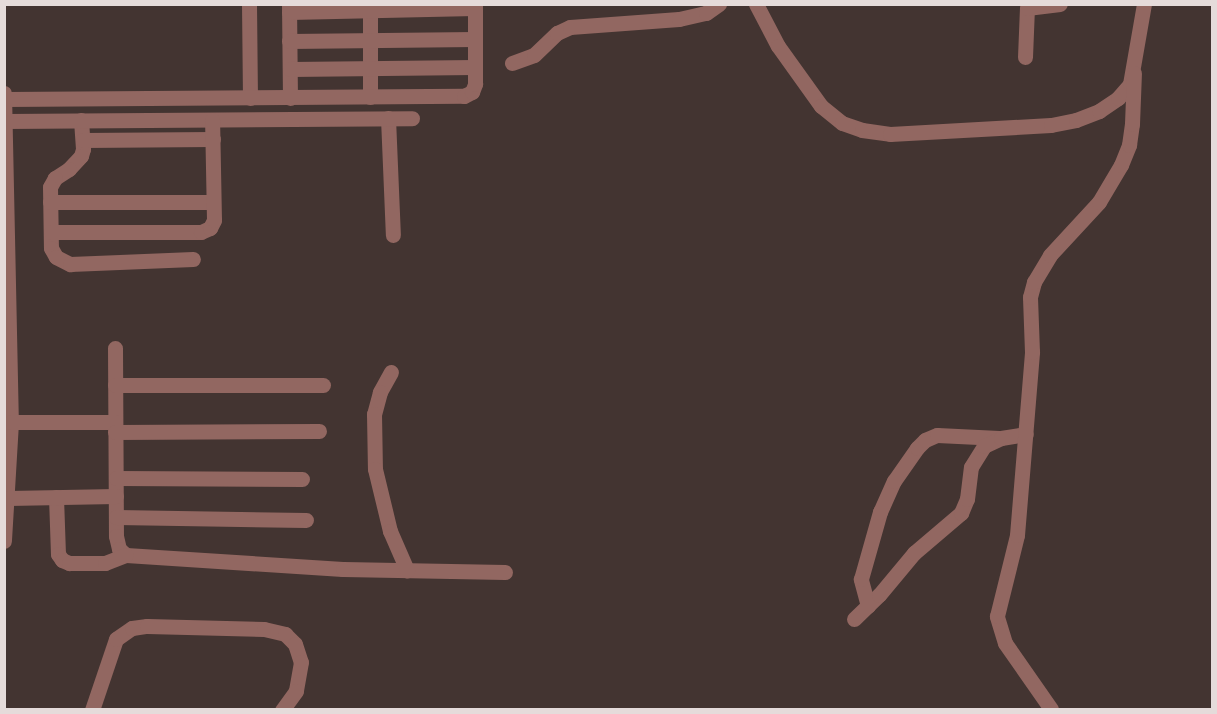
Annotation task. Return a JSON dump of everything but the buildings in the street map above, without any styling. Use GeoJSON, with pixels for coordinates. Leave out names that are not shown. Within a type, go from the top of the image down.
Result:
{"type":"FeatureCollection","features":[{"type":"Feature","properties":{"kind":"street"},"geometry":{"type":"LineString","coordinates":[[249,4],[250,98]]}},
{"type":"Feature","properties":{"kind":"street"},"geometry":{"type":"LineString","coordinates":[[512,63],[534,55],[556,33],[570,27],[679,19],[706,13],[719,4]]}},
{"type":"Feature","properties":{"kind":"street"},"geometry":{"type":"LineString","coordinates":[[756,4],[778,46],[821,106],[842,123],[876,133],[903,134],[1064,123],[1088,116],[1108,105],[1126,91],[1134,73]]}},
{"type":"Feature","properties":{"kind":"street"},"geometry":{"type":"LineString","coordinates":[[1025,57],[1026,10],[1032,6],[1060,4]]}},
{"type":"Feature","properties":{"kind":"street"},"geometry":{"type":"LineString","coordinates":[[1051,709],[1005,643],[997,616],[1015,549],[1032,352],[1029,305],[1032,289],[1050,255],[1099,202],[1121,165],[1129,145],[1134,73],[1144,4]]}},
{"type":"Feature","properties":{"kind":"street"},"geometry":{"type":"LineString","coordinates":[[5,99],[290,98],[467,96],[475,87],[475,6],[289,8],[290,98]]}},
{"type":"Feature","properties":{"kind":"street"},"geometry":{"type":"LineString","coordinates":[[370,7],[370,97]]}},
{"type":"Feature","properties":{"kind":"street"},"geometry":{"type":"LineString","coordinates":[[289,41],[475,39]]}},
{"type":"Feature","properties":{"kind":"street"},"geometry":{"type":"LineString","coordinates":[[290,69],[475,67]]}},
{"type":"Feature","properties":{"kind":"street"},"geometry":{"type":"LineString","coordinates":[[4,93],[11,422],[4,541]]}},
{"type":"Feature","properties":{"kind":"street"},"geometry":{"type":"LineString","coordinates":[[388,118],[393,235]]}},
{"type":"Feature","properties":{"kind":"street"},"geometry":{"type":"LineString","coordinates":[[5,121],[412,118]]}},
{"type":"Feature","properties":{"kind":"street"},"geometry":{"type":"LineString","coordinates":[[81,120],[83,149],[76,163],[52,182],[50,202],[53,253],[60,261],[70,264],[193,259]]}},
{"type":"Feature","properties":{"kind":"street"},"geometry":{"type":"LineString","coordinates":[[51,232],[201,232],[213,224],[212,120]]}},
{"type":"Feature","properties":{"kind":"street"},"geometry":{"type":"LineString","coordinates":[[83,141],[213,139]]}},
{"type":"Feature","properties":{"kind":"street"},"geometry":{"type":"LineString","coordinates":[[50,202],[213,201]]}},
{"type":"Feature","properties":{"kind":"street"},"geometry":{"type":"LineString","coordinates":[[115,348],[117,545],[126,555]]}},
{"type":"Feature","properties":{"kind":"street"},"geometry":{"type":"LineString","coordinates":[[391,372],[380,392],[374,414],[375,469],[390,531],[407,570]]}},
{"type":"Feature","properties":{"kind":"street"},"geometry":{"type":"LineString","coordinates":[[115,385],[323,385]]}},
{"type":"Feature","properties":{"kind":"street"},"geometry":{"type":"LineString","coordinates":[[11,422],[115,427],[319,431]]}},
{"type":"Feature","properties":{"kind":"street"},"geometry":{"type":"LineString","coordinates":[[868,606],[861,579],[874,532],[890,488],[916,448],[925,440],[937,435],[1000,438],[1026,434]]}},
{"type":"Feature","properties":{"kind":"street"},"geometry":{"type":"LineString","coordinates":[[854,619],[914,553],[961,513],[967,499],[969,475],[975,460],[984,446],[1000,438]]}},
{"type":"Feature","properties":{"kind":"street"},"geometry":{"type":"LineString","coordinates":[[116,478],[302,479]]}},
{"type":"Feature","properties":{"kind":"street"},"geometry":{"type":"LineString","coordinates":[[8,498],[116,496]]}},
{"type":"Feature","properties":{"kind":"street"},"geometry":{"type":"LineString","coordinates":[[56,497],[58,554],[62,560],[69,563],[105,563],[126,555],[331,568],[505,572]]}},
{"type":"Feature","properties":{"kind":"street"},"geometry":{"type":"LineString","coordinates":[[116,517],[306,520]]}},
{"type":"Feature","properties":{"kind":"street"},"geometry":{"type":"LineString","coordinates":[[92,710],[116,639],[132,628],[147,626],[264,628],[285,634],[295,644],[301,662],[296,691],[282,710]]}}]}
